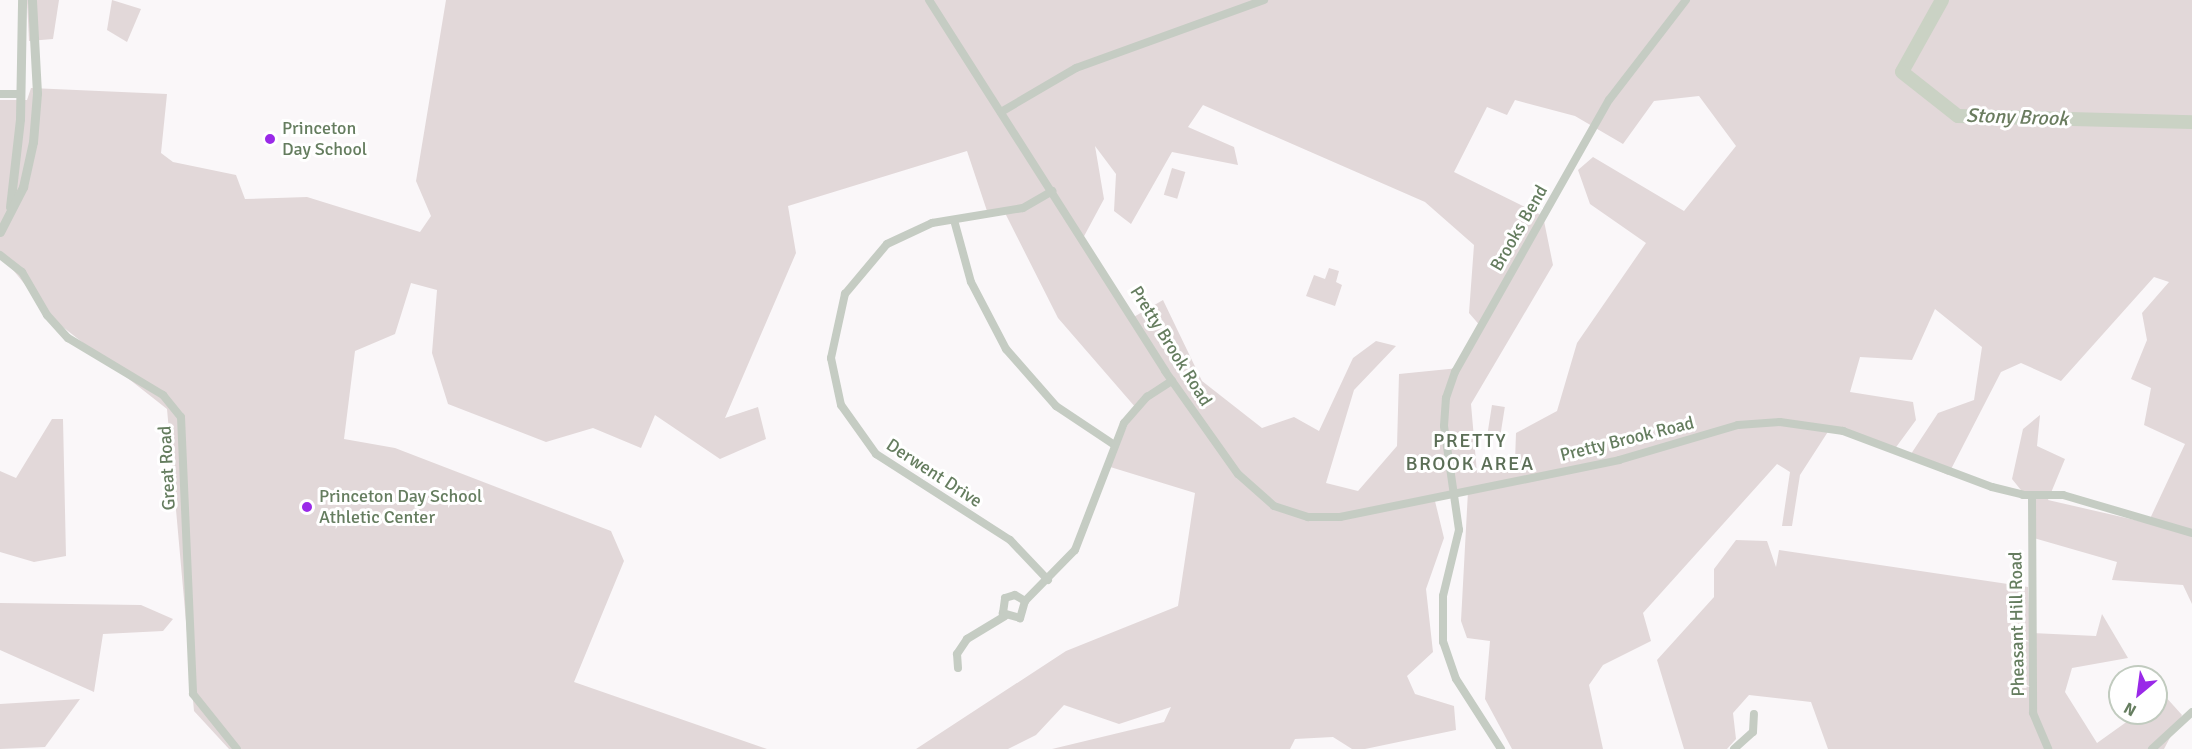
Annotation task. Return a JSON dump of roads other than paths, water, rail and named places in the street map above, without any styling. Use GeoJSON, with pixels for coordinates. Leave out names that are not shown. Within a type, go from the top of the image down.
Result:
{"type":"FeatureCollection","features":[{"type":"Feature","properties":{"kind":"street"},"geometry":{"type":"LineString","coordinates":[[10,210],[21,94],[22,0]]}},
{"type":"Feature","properties":{"kind":"street"},"geometry":{"type":"LineString","coordinates":[[0,232],[23,187],[33,142],[37,93],[32,0]]}},
{"type":"Feature","properties":{"kind":"street","name":"Pretty Brook Road"},"geometry":{"type":"LineString","coordinates":[[929,0],[1172,381],[1238,474],[1274,506],[1308,517],[1340,517],[1649,452],[1738,426],[1780,422],[1843,431],[1964,479],[2032,496],[2063,495],[2192,533]]}},
{"type":"Feature","properties":{"kind":"street"},"geometry":{"type":"LineString","coordinates":[[1000,112],[1076,68],[1264,0]]}},
{"type":"Feature","properties":{"kind":"street","name":"Brooks Bend"},"geometry":{"type":"LineString","coordinates":[[1501,749],[1456,679],[1443,642],[1443,596],[1458,542],[1444,412],[1455,372],[1609,100],[1686,0]]}},
{"type":"Feature","properties":{"kind":"street"},"geometry":{"type":"LineString","coordinates":[[0,94],[21,94]]}},
{"type":"Feature","properties":{"kind":"street","name":"Derwent Drive"},"geometry":{"type":"LineString","coordinates":[[1048,580],[1010,540],[876,454],[854,429],[836,389],[834,326],[853,280],[901,235],[954,220],[1023,208],[1052,191]]}},
{"type":"Feature","properties":{"kind":"street"},"geometry":{"type":"LineString","coordinates":[[954,220],[971,282],[1006,350],[1056,406],[1113,444]]}},
{"type":"Feature","properties":{"kind":"street","name":"Great Road"},"geometry":{"type":"LineString","coordinates":[[0,255],[22,272],[47,315],[68,338],[163,395],[181,417],[193,694],[237,749]]}},
{"type":"Feature","properties":{"kind":"street"},"geometry":{"type":"LineString","coordinates":[[958,668],[957,654],[968,639],[1005,616],[1020,618],[1025,601],[1048,580],[1084,534],[1113,444],[1134,410],[1172,381]]}},
{"type":"Feature","properties":{"kind":"street","name":"Pheasant Hill Road"},"geometry":{"type":"LineString","coordinates":[[2032,496],[2033,713],[2048,749]]}},
{"type":"Feature","properties":{"kind":"street"},"geometry":{"type":"LineString","coordinates":[[1005,616],[1002,605],[1008,596],[1025,601]]}},
{"type":"Feature","properties":{"kind":"street"},"geometry":{"type":"LineString","coordinates":[[2152,749],[2192,712]]}},
{"type":"Feature","properties":{"kind":"street"},"geometry":{"type":"LineString","coordinates":[[1734,749],[1753,732],[1754,714]]}},
{"type":"Feature","properties":{"kind":"waterway","name":"Stony Brook"},"geometry":{"type":"LineString","coordinates":[[1942,0],[1902,72],[1958,116],[2192,122]]}},
{"type":"Feature","properties":{"kind":"place","name":"Princeton Day School"},"geometry":{"type":"Point","coordinates":[270,139]}},
{"type":"Feature","properties":{"kind":"place","name":"Princeton Day School Athletic Center"},"geometry":{"type":"Point","coordinates":[307,507]}},
{"type":"Feature","properties":{"kind":"district","name":"PRETTY BROOK AREA"},"geometry":{"type":"Point","coordinates":[1470,452]}}]}
